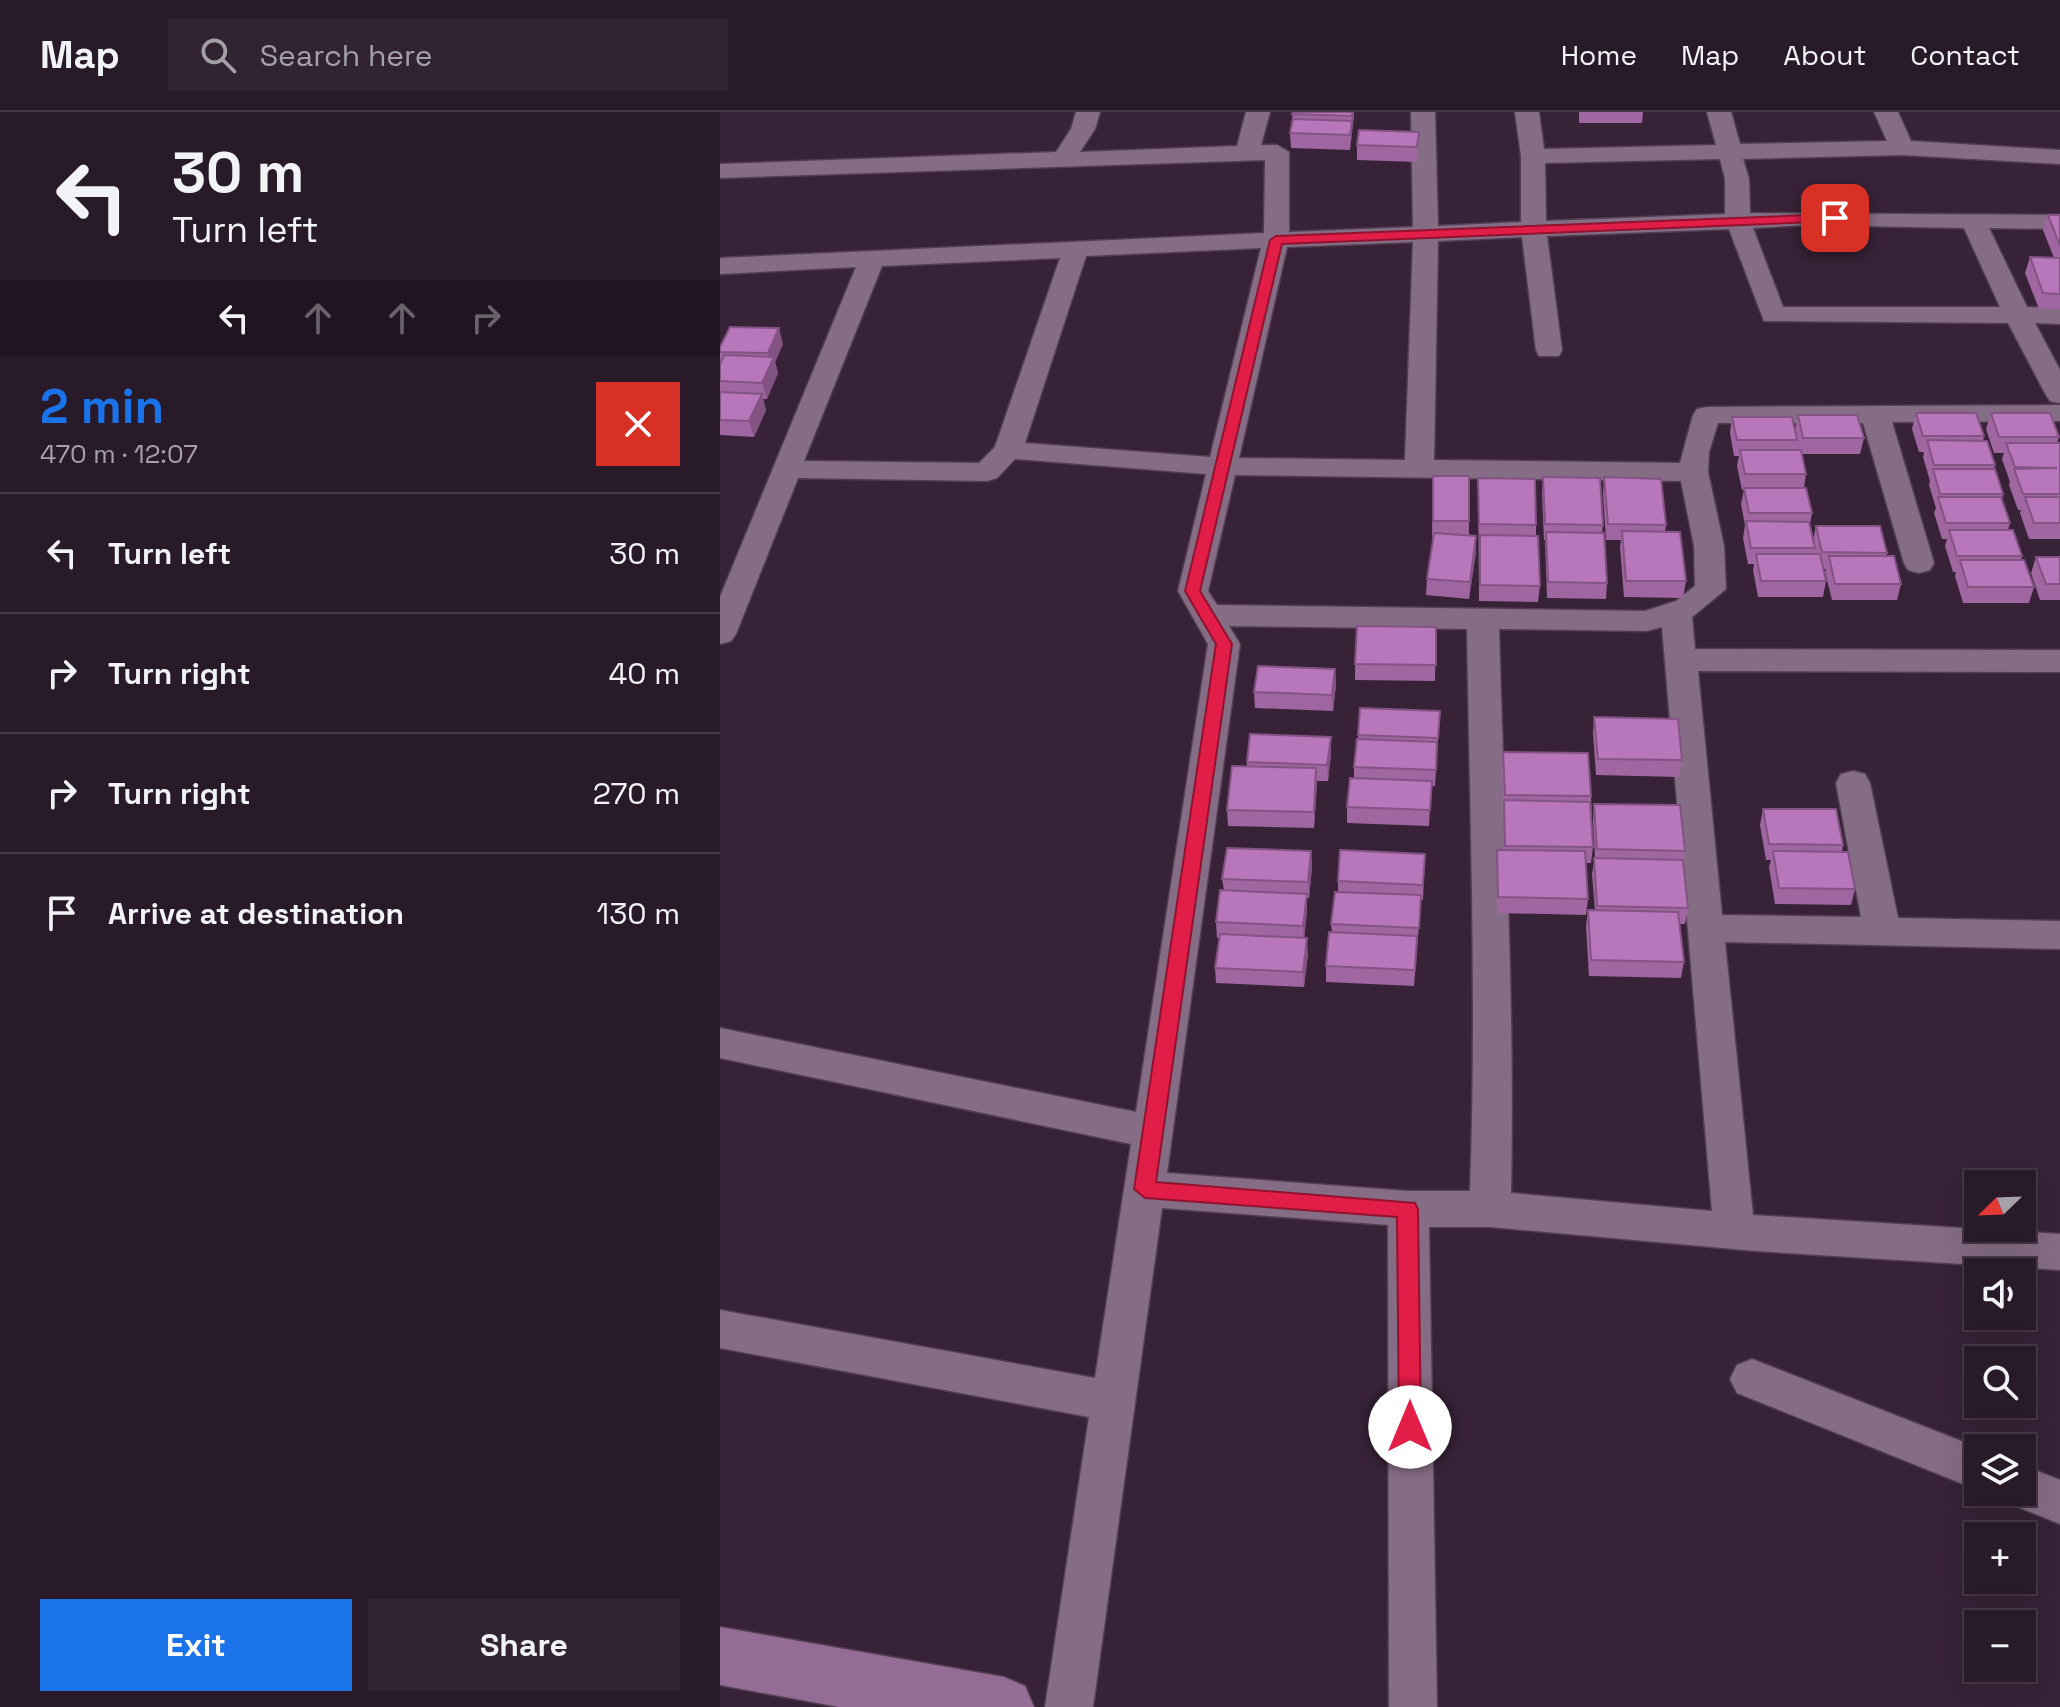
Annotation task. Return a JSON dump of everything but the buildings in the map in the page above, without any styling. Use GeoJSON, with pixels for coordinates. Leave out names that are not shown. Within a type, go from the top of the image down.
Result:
{"type":"FeatureCollection","features":[{"type":"Feature","properties":{"kind":"street"},"geometry":{"type":"LineString","coordinates":[[1063,159],[1083,129],[1088,112]]}},
{"type":"Feature","properties":{"kind":"street"},"geometry":{"type":"LineString","coordinates":[[1247,153],[1258,112]]}},
{"type":"Feature","properties":{"kind":"street"},"geometry":{"type":"LineString","coordinates":[[1419,468],[1426,234],[1423,112]]}},
{"type":"Feature","properties":{"kind":"street"},"geometry":{"type":"LineString","coordinates":[[1527,112],[1533,156],[1534,229],[1549,350]]}},
{"type":"Feature","properties":{"kind":"street"},"geometry":{"type":"LineString","coordinates":[[1719,112],[1737,179],[1738,220],[1773,315],[2060,316]]}},
{"type":"Feature","properties":{"kind":"street"},"geometry":{"type":"LineString","coordinates":[[1886,112],[1902,148]]}},
{"type":"Feature","properties":{"kind":"street"},"geometry":{"type":"LineString","coordinates":[[1533,156],[1902,148],[2060,157]]}},
{"type":"Feature","properties":{"kind":"street"},"geometry":{"type":"LineString","coordinates":[[720,171],[1277,152],[1276,240],[1193,591],[1224,644],[1069,1707]]}},
{"type":"Feature","properties":{"kind":"street"},"geometry":{"type":"LineString","coordinates":[[720,266],[1738,220],[2060,222]]}},
{"type":"Feature","properties":{"kind":"street"},"geometry":{"type":"LineString","coordinates":[[1973,220],[2017,315],[2060,395]]}},
{"type":"Feature","properties":{"kind":"street"},"geometry":{"type":"LineString","coordinates":[[789,469],[987,472],[1008,450],[1076,249]]}},
{"type":"Feature","properties":{"kind":"street"},"geometry":{"type":"LineString","coordinates":[[720,634],[789,469],[833,348],[872,259]]}},
{"type":"Feature","properties":{"kind":"street"},"geometry":{"type":"LineString","coordinates":[[1207,615],[1647,621],[1687,608],[1711,589],[1709,546],[1694,472],[1695,452],[1707,415],[2060,413]]}},
{"type":"Feature","properties":{"kind":"street"},"geometry":{"type":"LineString","coordinates":[[1875,414],[1919,563]]}},
{"type":"Feature","properties":{"kind":"street"},"geometry":{"type":"LineString","coordinates":[[1008,450],[1221,466],[1694,472]]}},
{"type":"Feature","properties":{"kind":"street"},"geometry":{"type":"LineString","coordinates":[[1676,612],[1734,1230]]}},
{"type":"Feature","properties":{"kind":"street"},"geometry":{"type":"LineString","coordinates":[[1483,619],[1490,966],[1495,1040],[1490,1209]]}},
{"type":"Feature","properties":{"kind":"street"},"geometry":{"type":"LineString","coordinates":[[1681,660],[2060,661]]}},
{"type":"Feature","properties":{"kind":"street"},"geometry":{"type":"LineString","coordinates":[[1853,783],[1882,931]]}},
{"type":"Feature","properties":{"kind":"street"},"geometry":{"type":"LineString","coordinates":[[1706,928],[2060,935]]}},
{"type":"Feature","properties":{"kind":"street"},"geometry":{"type":"LineString","coordinates":[[720,1043],[1153,1132]]}},
{"type":"Feature","properties":{"kind":"street"},"geometry":{"type":"LineString","coordinates":[[1145,1189],[1408,1209],[1490,1209],[1734,1230],[2060,1252]]}},
{"type":"Feature","properties":{"kind":"street"},"geometry":{"type":"LineString","coordinates":[[1408,1209],[1413,1707]]}},
{"type":"Feature","properties":{"kind":"street"},"geometry":{"type":"LineString","coordinates":[[720,1329],[1113,1401]]}},
{"type":"Feature","properties":{"kind":"street"},"geometry":{"type":"LineString","coordinates":[[1752,1379],[1964,1463]]}},
{"type":"Feature","properties":{"kind":"street"},"geometry":{"type":"LineString","coordinates":[[2036,1493],[2060,1502]]}},
{"type":"Feature","properties":{"kind":"street"},"geometry":{"type":"LineString","coordinates":[[720,1656],[1004,1707]]}},
{"type":"Feature","properties":{"kind":"route"},"geometry":{"type":"LineString","coordinates":[[1410,1427],[1408,1209],[1145,1189],[1224,644],[1193,591],[1276,240],[1835,218]]}}]}
